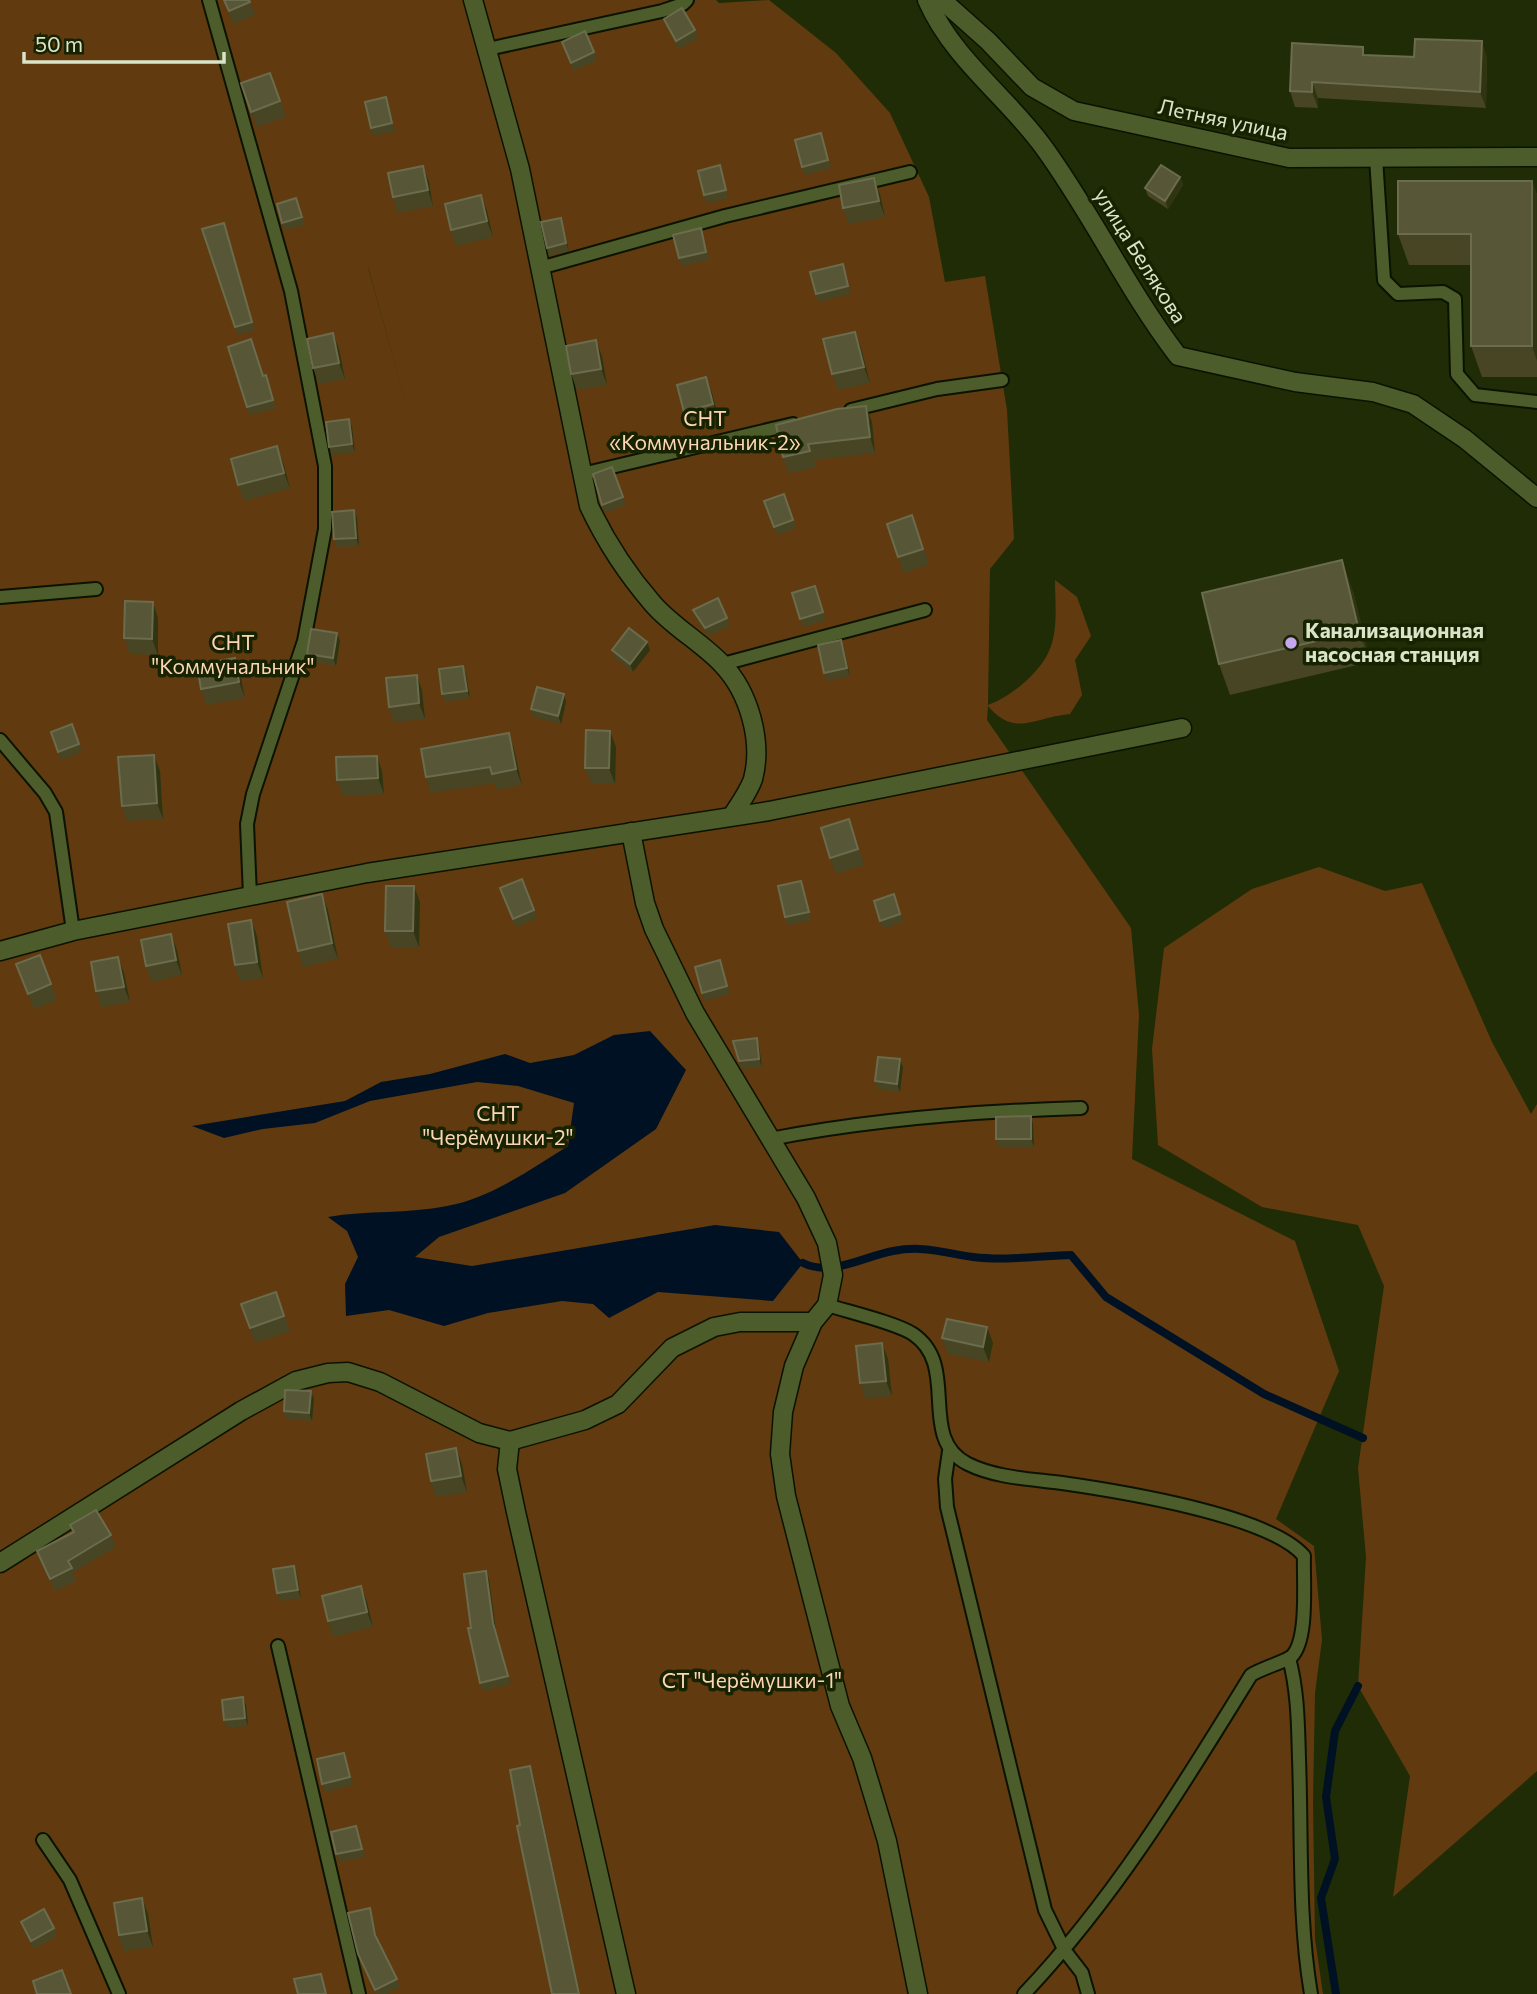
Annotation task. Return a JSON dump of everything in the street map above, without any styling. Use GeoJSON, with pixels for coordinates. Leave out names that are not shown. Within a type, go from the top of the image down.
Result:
{"type":"FeatureCollection","features":[{"type":"Feature","properties":{"kind":"street"},"geometry":{"type":"LineString","coordinates":[[473,0],[520,169],[589,506],[607,544],[654,606],[723,664],[740,687],[751,715],[756,757],[752,780],[732,816]]}},
{"type":"Feature","properties":{"kind":"street","name":"улица Белякова"},"geometry":{"type":"LineString","coordinates":[[927,0],[948,38],[982,80],[1042,144],[1143,310],[1178,356],[1295,382],[1373,392],[1413,404],[1465,439],[1537,498]]}},
{"type":"Feature","properties":{"kind":"street","name":"Летняя улица"},"geometry":{"type":"LineString","coordinates":[[943,0],[989,41],[1032,87],[1074,111],[1290,158],[1537,157]]}},
{"type":"Feature","properties":{"kind":"street"},"geometry":{"type":"LineString","coordinates":[[0,951],[73,931],[367,873],[732,816],[961,774],[1182,728]]}},
{"type":"Feature","properties":{"kind":"street"},"geometry":{"type":"LineString","coordinates":[[631,832],[645,903],[654,929],[695,1013],[806,1198],[827,1243],[833,1275],[827,1305],[813,1322],[794,1366],[783,1412],[780,1454],[786,1496],[840,1706],[862,1758],[887,1842],[918,1994]]}},
{"type":"Feature","properties":{"kind":"street"},"geometry":{"type":"LineString","coordinates":[[0,1563],[241,1411],[296,1381],[328,1373],[348,1372],[380,1382],[479,1433],[510,1441],[585,1420],[618,1404],[672,1348],[714,1328],[740,1322],[813,1322]]}},
{"type":"Feature","properties":{"kind":"street"},"geometry":{"type":"LineString","coordinates":[[510,1441],[507,1469],[516,1512],[626,1994]]}},
{"type":"Feature","properties":{"kind":"lane"},"geometry":{"type":"LineString","coordinates":[[209,0],[291,291],[325,466],[325,529],[304,640],[253,794],[247,824],[250,896]]}},
{"type":"Feature","properties":{"kind":"lane"},"geometry":{"type":"LineString","coordinates":[[488,49],[662,11],[683,5],[687,0]]}},
{"type":"Feature","properties":{"kind":"lane"},"geometry":{"type":"LineString","coordinates":[[1376,158],[1384,280],[1398,294],[1443,292],[1455,299],[1457,374],[1475,396],[1537,402]]}},
{"type":"Feature","properties":{"kind":"lane"},"geometry":{"type":"LineString","coordinates":[[540,268],[725,216],[910,172]]}},
{"type":"Feature","properties":{"kind":"lane"},"geometry":{"type":"LineString","coordinates":[[832,414],[937,389],[1002,380]]}},
{"type":"Feature","properties":{"kind":"lane"},"geometry":{"type":"LineString","coordinates":[[582,474],[806,421]]}},
{"type":"Feature","properties":{"kind":"lane"},"geometry":{"type":"LineString","coordinates":[[0,597],[96,589]]}},
{"type":"Feature","properties":{"kind":"lane"},"geometry":{"type":"LineString","coordinates":[[723,664],[925,610]]}},
{"type":"Feature","properties":{"kind":"lane"},"geometry":{"type":"LineString","coordinates":[[0,740],[45,793],[56,812],[73,931]]}},
{"type":"Feature","properties":{"kind":"lane"},"geometry":{"type":"LineString","coordinates":[[770,1139],[830,1128],[969,1112],[1081,1108]]}},
{"type":"Feature","properties":{"kind":"lane"},"geometry":{"type":"LineString","coordinates":[[827,1305],[913,1334],[929,1350],[939,1378],[940,1427],[949,1451],[945,1479],[947,1507],[1045,1910],[1065,1951],[1082,1973],[1088,1994]]}},
{"type":"Feature","properties":{"kind":"lane"},"geometry":{"type":"LineString","coordinates":[[949,1451],[969,1465],[1005,1475],[1130,1493],[1233,1520],[1293,1542],[1304,1556],[1301,1642],[1290,1658],[1267,1665],[1251,1675],[1153,1833],[1065,1951],[1024,1994]]}},
{"type":"Feature","properties":{"kind":"lane"},"geometry":{"type":"LineString","coordinates":[[278,1646],[359,1994]]}},
{"type":"Feature","properties":{"kind":"lane"},"geometry":{"type":"LineString","coordinates":[[1290,1658],[1296,1685],[1298,1725],[1302,1941],[1311,1994]]}},
{"type":"Feature","properties":{"kind":"lane"},"geometry":{"type":"LineString","coordinates":[[43,1840],[70,1880],[119,1994]]}},
{"type":"Feature","properties":{"kind":"green space"},"geometry":{"type":"Polygon","coordinates":[[[0,0],[716,0],[719,3],[769,0],[836,53],[890,113],[929,197],[945,282],[985,276],[1007,410],[1014,539],[990,569],[988,705],[1025,682],[1047,655],[1055,630],[1055,580],[1077,597],[1091,636],[1075,660],[1082,695],[1070,714],[1016,723],[998,716],[988,706],[987,720],[1131,928],[1139,1015],[1132,1159],[1295,1241],[1339,1371],[1276,1519],[1314,1546],[1322,1640],[1315,1693],[1315,1939],[1323,1994],[0,1994],[0,0]]]}},
{"type":"Feature","properties":{"kind":"green space"},"geometry":{"type":"Polygon","coordinates":[[[1319,867],[1385,891],[1422,883],[1492,1042],[1531,1114],[1537,1104],[1537,1771],[1393,1897],[1410,1776],[1358,1686],[1366,1557],[1358,1468],[1384,1286],[1358,1225],[1262,1207],[1158,1145],[1152,1049],[1164,948],[1252,889],[1319,867]]]}},
{"type":"Feature","properties":{"kind":"water"},"geometry":{"type":"Polygon","coordinates":[[[650,1031],[686,1070],[656,1129],[565,1193],[439,1237],[415,1257],[472,1266],[715,1225],[779,1232],[803,1263],[773,1301],[658,1292],[609,1318],[593,1304],[562,1301],[488,1313],[444,1326],[389,1310],[346,1316],[345,1284],[358,1257],[347,1231],[328,1217],[447,1206],[495,1190],[568,1146],[574,1103],[518,1086],[477,1082],[370,1101],[315,1123],[263,1129],[224,1138],[192,1126],[345,1101],[381,1082],[430,1074],[505,1054],[530,1063],[574,1055],[614,1035],[650,1031]]]}},
{"type":"Feature","properties":{"kind":"building"},"geometry":{"type":"Polygon","coordinates":[[[224,0],[249,0],[250,2],[229,11],[224,0]]]}},
{"type":"Feature","properties":{"kind":"building"},"geometry":{"type":"Polygon","coordinates":[[[682,8],[695,30],[676,41],[664,19],[682,8]]]}},
{"type":"Feature","properties":{"kind":"building"},"geometry":{"type":"Polygon","coordinates":[[[585,31],[594,52],[571,63],[562,42],[585,31]]]}},
{"type":"Feature","properties":{"kind":"building"},"geometry":{"type":"Polygon","coordinates":[[[1415,39],[1482,41],[1480,92],[1312,82],[1312,92],[1290,91],[1292,43],[1363,47],[1363,55],[1414,57],[1415,39]]]}},
{"type":"Feature","properties":{"kind":"building"},"geometry":{"type":"Polygon","coordinates":[[[270,73],[280,101],[251,112],[241,83],[270,73]]]}},
{"type":"Feature","properties":{"kind":"building"},"geometry":{"type":"Polygon","coordinates":[[[386,97],[392,123],[371,128],[365,102],[386,97]]]}},
{"type":"Feature","properties":{"kind":"building"},"geometry":{"type":"Polygon","coordinates":[[[821,133],[828,160],[802,167],[795,140],[821,133]]]}},
{"type":"Feature","properties":{"kind":"building"},"geometry":{"type":"Polygon","coordinates":[[[720,165],[726,190],[704,195],[698,171],[720,165]]]}},
{"type":"Feature","properties":{"kind":"building"},"geometry":{"type":"Polygon","coordinates":[[[1161,165],[1180,177],[1165,201],[1145,188],[1161,165]]]}},
{"type":"Feature","properties":{"kind":"building"},"geometry":{"type":"Polygon","coordinates":[[[423,166],[428,190],[393,197],[388,173],[423,166]]]}},
{"type":"Feature","properties":{"kind":"building"},"geometry":{"type":"Polygon","coordinates":[[[874,178],[879,201],[843,208],[839,185],[874,178]]]}},
{"type":"Feature","properties":{"kind":"building"},"geometry":{"type":"Polygon","coordinates":[[[1398,181],[1532,181],[1532,346],[1471,346],[1471,234],[1398,234],[1398,181]]]}},
{"type":"Feature","properties":{"kind":"building"},"geometry":{"type":"Polygon","coordinates":[[[481,195],[487,221],[451,230],[445,204],[481,195]]]}},
{"type":"Feature","properties":{"kind":"building"},"geometry":{"type":"Polygon","coordinates":[[[296,198],[302,217],[282,223],[277,204],[296,198]]]}},
{"type":"Feature","properties":{"kind":"building"},"geometry":{"type":"Polygon","coordinates":[[[561,218],[566,243],[547,248],[541,222],[561,218]]]}},
{"type":"Feature","properties":{"kind":"building"},"geometry":{"type":"Polygon","coordinates":[[[224,223],[252,322],[235,327],[202,229],[224,223]]]}},
{"type":"Feature","properties":{"kind":"building"},"geometry":{"type":"Polygon","coordinates":[[[701,228],[706,252],[679,258],[673,235],[701,228]]]}},
{"type":"Feature","properties":{"kind":"building"},"geometry":{"type":"Polygon","coordinates":[[[843,264],[848,286],[816,294],[810,272],[843,264]]]}},
{"type":"Feature","properties":{"kind":"building"},"geometry":{"type":"Polygon","coordinates":[[[855,332],[864,367],[832,374],[823,339],[855,332]]]}},
{"type":"Feature","properties":{"kind":"building"},"geometry":{"type":"Polygon","coordinates":[[[333,333],[339,363],[313,368],[307,339],[333,333]]]}},
{"type":"Feature","properties":{"kind":"building"},"geometry":{"type":"Polygon","coordinates":[[[251,339],[273,400],[247,407],[228,347],[251,339]]]}},
{"type":"Feature","properties":{"kind":"building"},"geometry":{"type":"Polygon","coordinates":[[[596,340],[601,369],[571,374],[566,346],[596,340]]]}},
{"type":"Feature","properties":{"kind":"building"},"geometry":{"type":"Polygon","coordinates":[[[706,377],[713,404],[684,412],[677,385],[706,377]]]}},
{"type":"Feature","properties":{"kind":"building"},"geometry":{"type":"Polygon","coordinates":[[[866,406],[870,437],[808,444],[810,451],[783,457],[776,425],[837,409],[866,406]]]}},
{"type":"Feature","properties":{"kind":"building"},"geometry":{"type":"Polygon","coordinates":[[[349,419],[352,444],[329,447],[326,422],[349,419]]]}},
{"type":"Feature","properties":{"kind":"building"},"geometry":{"type":"Polygon","coordinates":[[[277,446],[284,473],[238,485],[231,459],[277,446]]]}},
{"type":"Feature","properties":{"kind":"building"},"geometry":{"type":"Polygon","coordinates":[[[612,467],[623,497],[602,505],[593,474],[612,467]]]}},
{"type":"Feature","properties":{"kind":"building"},"geometry":{"type":"Polygon","coordinates":[[[784,494],[793,520],[774,527],[764,501],[784,494]]]}},
{"type":"Feature","properties":{"kind":"building"},"geometry":{"type":"Polygon","coordinates":[[[354,510],[356,538],[334,539],[332,512],[354,510]]]}},
{"type":"Feature","properties":{"kind":"building"},"geometry":{"type":"Polygon","coordinates":[[[912,515],[923,549],[898,557],[887,524],[912,515]]]}},
{"type":"Feature","properties":{"kind":"building"},"geometry":{"type":"Polygon","coordinates":[[[1342,560],[1359,631],[1219,664],[1202,593],[1342,560]]]}},
{"type":"Feature","properties":{"kind":"building"},"geometry":{"type":"Polygon","coordinates":[[[815,586],[823,612],[800,619],[792,593],[815,586]]]}},
{"type":"Feature","properties":{"kind":"building"},"geometry":{"type":"Polygon","coordinates":[[[718,598],[727,618],[705,628],[693,610],[718,598]]]}},
{"type":"Feature","properties":{"kind":"building"},"geometry":{"type":"Polygon","coordinates":[[[125,601],[153,602],[152,639],[124,638],[125,601]]]}},
{"type":"Feature","properties":{"kind":"building"},"geometry":{"type":"Polygon","coordinates":[[[629,628],[647,642],[630,664],[612,650],[629,628]]]}},
{"type":"Feature","properties":{"kind":"building"},"geometry":{"type":"Polygon","coordinates":[[[311,629],[337,633],[333,658],[307,654],[311,629]]]}},
{"type":"Feature","properties":{"kind":"building"},"geometry":{"type":"Polygon","coordinates":[[[841,640],[847,668],[824,673],[818,645],[841,640]]]}},
{"type":"Feature","properties":{"kind":"building"},"geometry":{"type":"Polygon","coordinates":[[[235,658],[239,682],[201,689],[197,665],[235,658]]]}},
{"type":"Feature","properties":{"kind":"building"},"geometry":{"type":"Polygon","coordinates":[[[463,666],[467,691],[442,694],[439,669],[463,666]]]}},
{"type":"Feature","properties":{"kind":"building"},"geometry":{"type":"Polygon","coordinates":[[[417,675],[419,703],[389,707],[386,678],[417,675]]]}},
{"type":"Feature","properties":{"kind":"building"},"geometry":{"type":"Polygon","coordinates":[[[537,687],[564,694],[558,716],[531,709],[537,687]]]}},
{"type":"Feature","properties":{"kind":"building"},"geometry":{"type":"Polygon","coordinates":[[[72,724],[79,744],[58,752],[51,732],[72,724]]]}},
{"type":"Feature","properties":{"kind":"building"},"geometry":{"type":"Polygon","coordinates":[[[586,730],[610,731],[609,768],[585,768],[586,730]]]}},
{"type":"Feature","properties":{"kind":"building"},"geometry":{"type":"Polygon","coordinates":[[[509,733],[516,769],[492,774],[490,767],[426,777],[421,749],[509,733]]]}},
{"type":"Feature","properties":{"kind":"building"},"geometry":{"type":"Polygon","coordinates":[[[154,755],[157,803],[122,806],[118,757],[154,755]]]}},
{"type":"Feature","properties":{"kind":"building"},"geometry":{"type":"Polygon","coordinates":[[[377,756],[378,778],[337,780],[336,757],[377,756]]]}},
{"type":"Feature","properties":{"kind":"building"},"geometry":{"type":"Polygon","coordinates":[[[849,819],[858,849],[830,858],[821,828],[849,819]]]}},
{"type":"Feature","properties":{"kind":"building"},"geometry":{"type":"Polygon","coordinates":[[[522,879],[534,910],[513,919],[500,888],[522,879]]]}},
{"type":"Feature","properties":{"kind":"building"},"geometry":{"type":"Polygon","coordinates":[[[801,881],[809,912],[785,917],[778,886],[801,881]]]}},
{"type":"Feature","properties":{"kind":"building"},"geometry":{"type":"Polygon","coordinates":[[[386,886],[414,886],[413,931],[385,931],[386,886]]]}},
{"type":"Feature","properties":{"kind":"building"},"geometry":{"type":"Polygon","coordinates":[[[322,894],[332,943],[298,951],[287,902],[322,894]]]}},
{"type":"Feature","properties":{"kind":"building"},"geometry":{"type":"Polygon","coordinates":[[[894,894],[900,914],[880,921],[874,901],[894,894]]]}},
{"type":"Feature","properties":{"kind":"building"},"geometry":{"type":"Polygon","coordinates":[[[251,920],[257,962],[235,965],[228,924],[251,920]]]}},
{"type":"Feature","properties":{"kind":"building"},"geometry":{"type":"Polygon","coordinates":[[[171,934],[176,960],[146,966],[141,940],[171,934]]]}},
{"type":"Feature","properties":{"kind":"building"},"geometry":{"type":"Polygon","coordinates":[[[40,955],[51,984],[28,994],[16,964],[40,955]]]}},
{"type":"Feature","properties":{"kind":"building"},"geometry":{"type":"Polygon","coordinates":[[[118,957],[124,987],[96,991],[91,962],[118,957]]]}},
{"type":"Feature","properties":{"kind":"building"},"geometry":{"type":"Polygon","coordinates":[[[720,960],[727,986],[702,993],[695,967],[720,960]]]}},
{"type":"Feature","properties":{"kind":"building"},"geometry":{"type":"Polygon","coordinates":[[[757,1038],[759,1059],[739,1061],[733,1041],[757,1038]]]}},
{"type":"Feature","properties":{"kind":"building"},"geometry":{"type":"Polygon","coordinates":[[[878,1057],[900,1059],[897,1084],[875,1081],[878,1057]]]}},
{"type":"Feature","properties":{"kind":"building"},"geometry":{"type":"Polygon","coordinates":[[[1031,1116],[1031,1139],[996,1139],[996,1117],[1031,1116]]]}},
{"type":"Feature","properties":{"kind":"building"},"geometry":{"type":"Polygon","coordinates":[[[276,1292],[284,1316],[250,1328],[241,1304],[276,1292]]]}},
{"type":"Feature","properties":{"kind":"building"},"geometry":{"type":"Polygon","coordinates":[[[947,1319],[987,1327],[983,1347],[942,1338],[947,1319]]]}},
{"type":"Feature","properties":{"kind":"building"},"geometry":{"type":"Polygon","coordinates":[[[882,1343],[886,1381],[860,1383],[856,1346],[882,1343]]]}},
{"type":"Feature","properties":{"kind":"building"},"geometry":{"type":"Polygon","coordinates":[[[285,1390],[311,1391],[309,1413],[284,1411],[285,1390]]]}},
{"type":"Feature","properties":{"kind":"building"},"geometry":{"type":"Polygon","coordinates":[[[456,1448],[461,1476],[431,1481],[426,1454],[456,1448]]]}},
{"type":"Feature","properties":{"kind":"building"},"geometry":{"type":"Polygon","coordinates":[[[96,1510],[111,1535],[68,1561],[72,1568],[50,1579],[37,1551],[74,1532],[70,1525],[96,1510]]]}},
{"type":"Feature","properties":{"kind":"building"},"geometry":{"type":"Polygon","coordinates":[[[294,1566],[298,1590],[277,1593],[273,1569],[294,1566]]]}},
{"type":"Feature","properties":{"kind":"building"},"geometry":{"type":"Polygon","coordinates":[[[486,1571],[493,1623],[508,1676],[480,1683],[468,1628],[471,1628],[464,1574],[486,1571]]]}},
{"type":"Feature","properties":{"kind":"building"},"geometry":{"type":"Polygon","coordinates":[[[361,1586],[367,1612],[328,1621],[322,1596],[361,1586]]]}},
{"type":"Feature","properties":{"kind":"building"},"geometry":{"type":"Polygon","coordinates":[[[243,1697],[245,1718],[224,1720],[222,1700],[243,1697]]]}},
{"type":"Feature","properties":{"kind":"building"},"geometry":{"type":"Polygon","coordinates":[[[344,1753],[350,1777],[322,1784],[317,1759],[344,1753]]]}},
{"type":"Feature","properties":{"kind":"building"},"geometry":{"type":"Polygon","coordinates":[[[530,1766],[579,1994],[552,1994],[517,1826],[520,1825],[510,1770],[530,1766]]]}},
{"type":"Feature","properties":{"kind":"building"},"geometry":{"type":"Polygon","coordinates":[[[356,1826],[362,1849],[336,1854],[331,1832],[356,1826]]]}},
{"type":"Feature","properties":{"kind":"building"},"geometry":{"type":"Polygon","coordinates":[[[142,1898],[147,1931],[119,1935],[114,1903],[142,1898]]]}},
{"type":"Feature","properties":{"kind":"building"},"geometry":{"type":"Polygon","coordinates":[[[370,1908],[375,1935],[397,1979],[375,1990],[358,1954],[348,1913],[370,1908]]]}},
{"type":"Feature","properties":{"kind":"building"},"geometry":{"type":"Polygon","coordinates":[[[44,1909],[54,1928],[31,1941],[21,1922],[44,1909]]]}},
{"type":"Feature","properties":{"kind":"building"},"geometry":{"type":"Polygon","coordinates":[[[62,1970],[71,1994],[37,1994],[33,1981],[62,1970]]]}},
{"type":"Feature","properties":{"kind":"building"},"geometry":{"type":"Polygon","coordinates":[[[321,1974],[326,1994],[298,1994],[294,1979],[321,1974]]]}},
{"type":"Feature","properties":{"kind":"waterway"},"geometry":{"type":"LineString","coordinates":[[803,1263],[814,1267],[836,1267],[893,1251],[914,1249],[985,1258],[1071,1255],[1106,1297],[1264,1394],[1363,1438]]}},
{"type":"Feature","properties":{"kind":"waterway"},"geometry":{"type":"LineString","coordinates":[[1336,1994],[1321,1898],[1335,1859],[1326,1797],[1335,1731],[1358,1686]]}},
{"type":"Feature","properties":{"kind":"place","name":"Канализационная насосная станция"},"geometry":{"type":"Point","coordinates":[1291,643]}},
{"type":"Feature","properties":{"kind":"park label","name":"СНТ «Коммунальник-2»"},"geometry":{"type":"Point","coordinates":[705,431]}},
{"type":"Feature","properties":{"kind":"park label","name":"СНТ \"Коммунальник\""},"geometry":{"type":"Point","coordinates":[233,655]}},
{"type":"Feature","properties":{"kind":"park label","name":"СНТ \"Черёмушки-2\""},"geometry":{"type":"Point","coordinates":[498,1126]}},
{"type":"Feature","properties":{"kind":"park label","name":"СТ \"Черёмушки-1\""},"geometry":{"type":"Point","coordinates":[752,1681]}}]}
